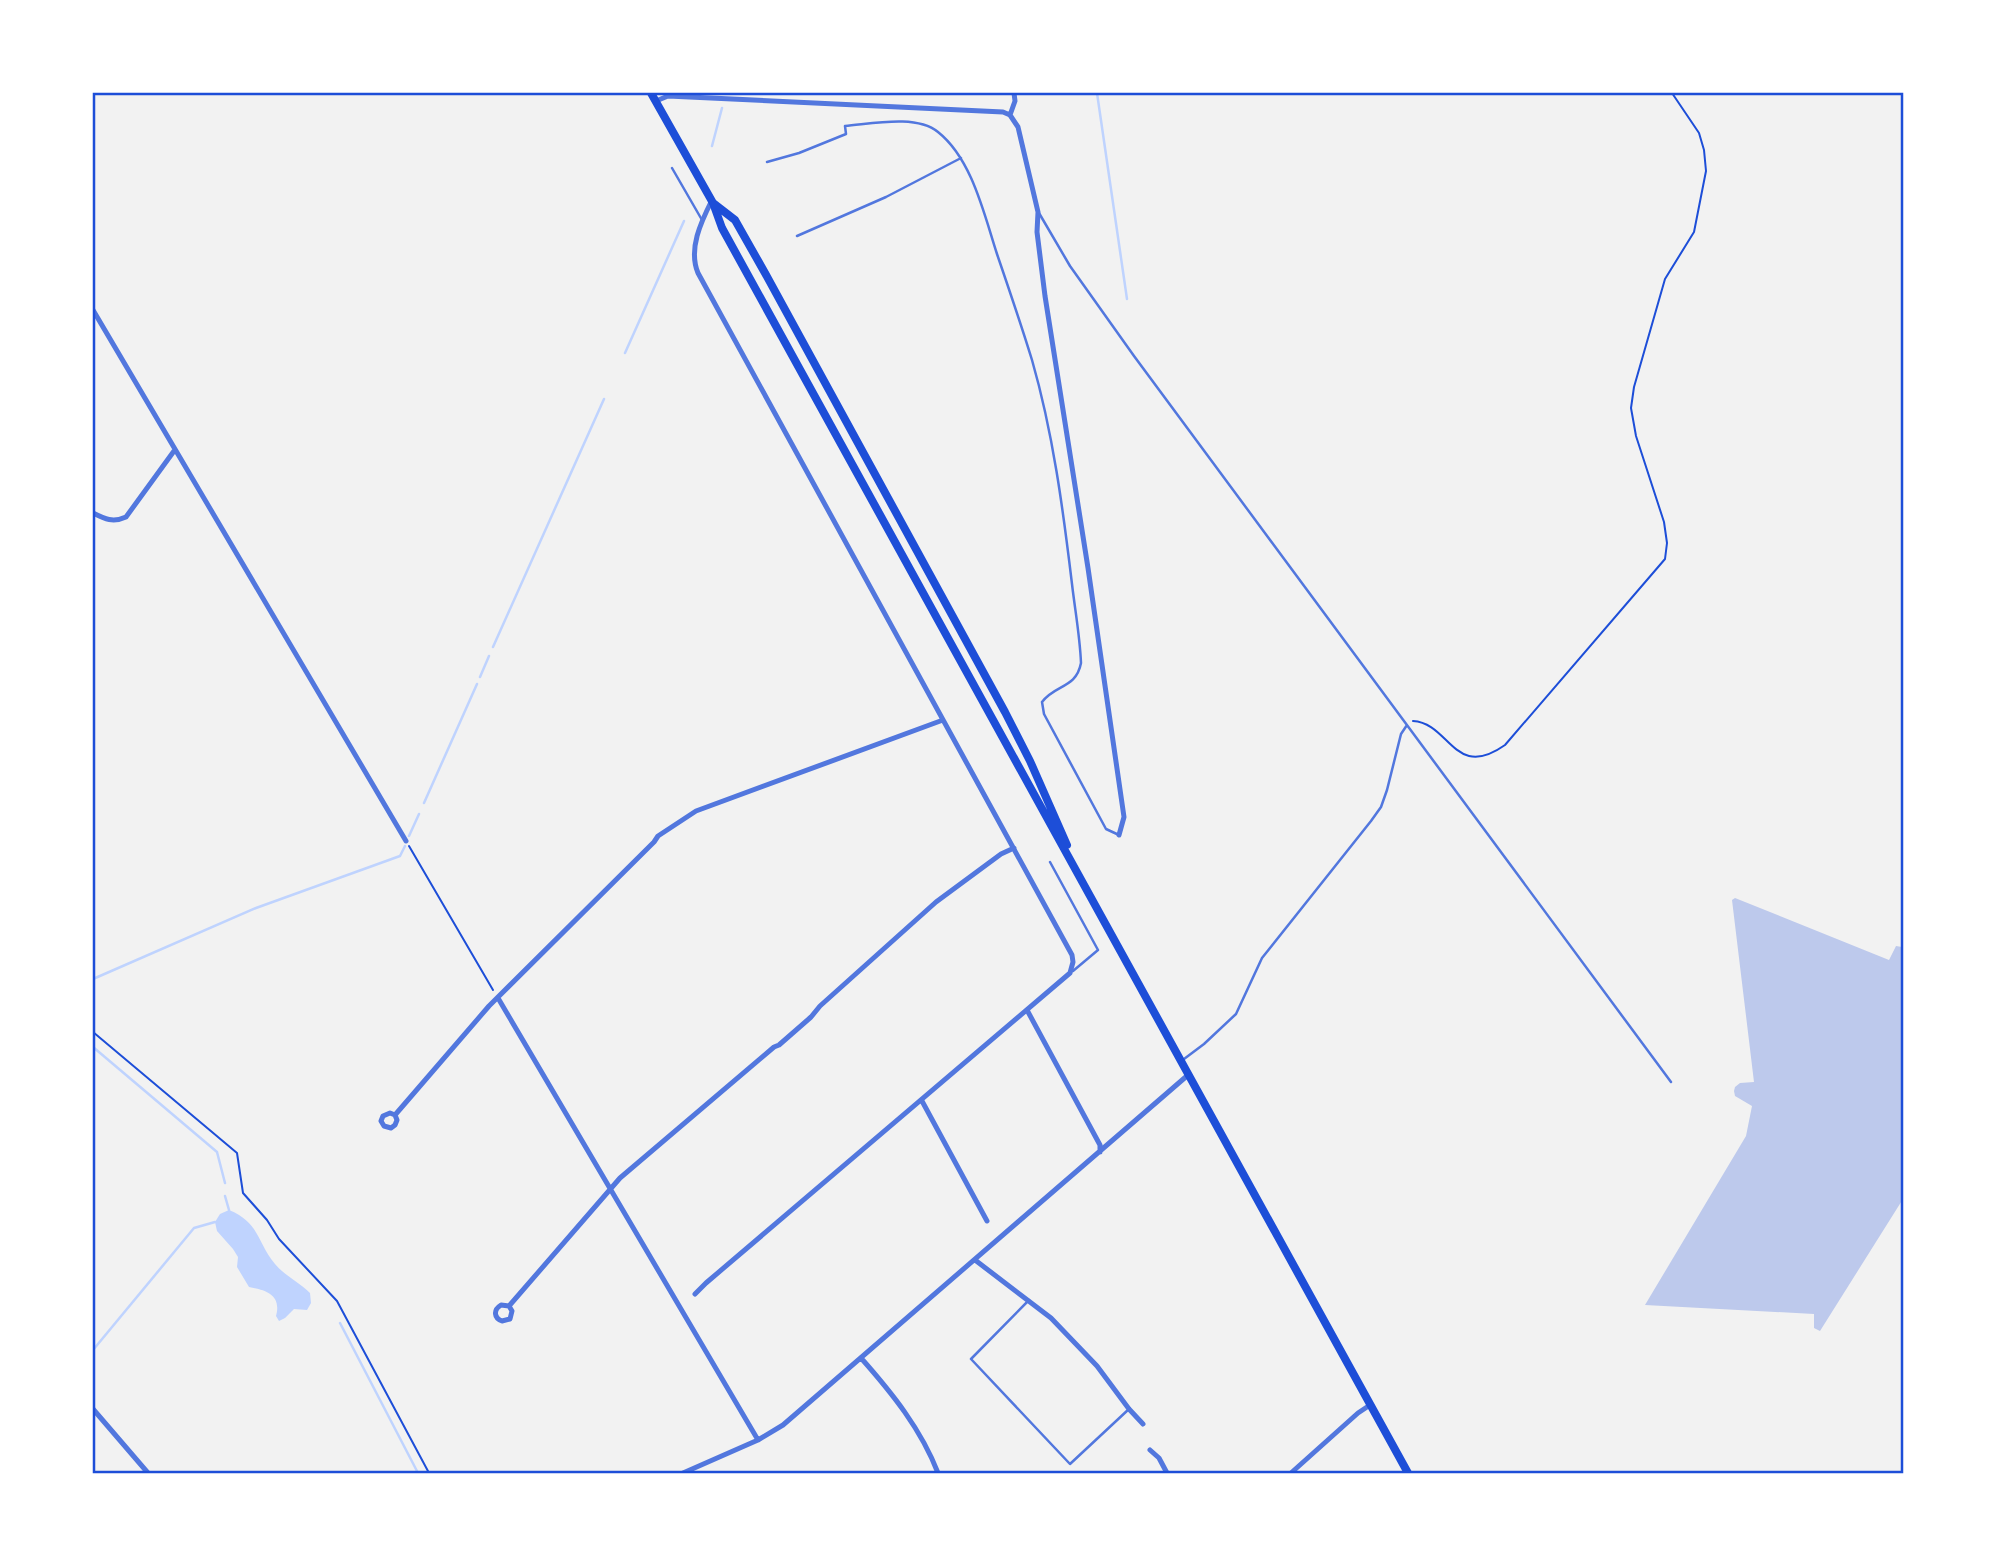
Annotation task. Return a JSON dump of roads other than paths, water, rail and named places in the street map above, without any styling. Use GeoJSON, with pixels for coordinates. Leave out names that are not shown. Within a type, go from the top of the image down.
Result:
{"type":"FeatureCollection","features":[{"type":"Feature","properties":{"kind":"main road"},"geometry":{"type":"LineString","coordinates":[[651,93],[713,201],[722,228],[1033,795],[1408,1473]]}},
{"type":"Feature","properties":{"kind":"main road"},"geometry":{"type":"LineString","coordinates":[[713,201],[735,220],[959,626],[1030,761],[1081,878]]}},
{"type":"Feature","properties":{"kind":"street"},"geometry":{"type":"LineString","coordinates":[[1010,115],[1016,101],[1014,93]]}},
{"type":"Feature","properties":{"kind":"street"},"geometry":{"type":"LineString","coordinates":[[656,101],[668,96],[1003,112],[1010,115],[1018,127],[1038,212],[1037,232],[1045,296],[1124,817],[1119,835]]}},
{"type":"Feature","properties":{"kind":"street"},"geometry":{"type":"LineString","coordinates":[[695,1294],[1070,974],[1073,962],[1072,955],[1014,848],[698,273],[694,257],[702,220],[713,201]]}},
{"type":"Feature","properties":{"kind":"street"},"geometry":{"type":"LineString","coordinates":[[93,310],[406,842]]}},
{"type":"Feature","properties":{"kind":"street"},"geometry":{"type":"LineString","coordinates":[[93,513],[111,521],[126,517],[174,450]]}},
{"type":"Feature","properties":{"kind":"street"},"geometry":{"type":"LineString","coordinates":[[395,1115],[498,998],[658,836],[693,812],[943,720]]}},
{"type":"Feature","properties":{"kind":"street"},"geometry":{"type":"LineString","coordinates":[[509,1306],[620,1178],[774,1046],[779,1045],[936,902],[1001,854],[1014,848]]}},
{"type":"Feature","properties":{"kind":"street"},"geometry":{"type":"LineString","coordinates":[[498,998],[758,1440]]}},
{"type":"Feature","properties":{"kind":"street"},"geometry":{"type":"LineString","coordinates":[[1027,1010],[1100,1145],[1100,1152]]}},
{"type":"Feature","properties":{"kind":"street"},"geometry":{"type":"LineString","coordinates":[[683,1473],[758,1440],[783,1425],[1188,1075]]}},
{"type":"Feature","properties":{"kind":"street"},"geometry":{"type":"LineString","coordinates":[[922,1101],[987,1221]]}},
{"type":"Feature","properties":{"kind":"street"},"geometry":{"type":"LineString","coordinates":[[975,1260],[1051,1318],[1097,1366],[1143,1424]]}},
{"type":"Feature","properties":{"kind":"street"},"geometry":{"type":"LineString","coordinates":[[861,1358],[905,1412],[938,1473]]}},
{"type":"Feature","properties":{"kind":"street"},"geometry":{"type":"LineString","coordinates":[[1292,1473],[1357,1413],[1370,1405]]}},
{"type":"Feature","properties":{"kind":"street"},"geometry":{"type":"LineString","coordinates":[[93,1409],[148,1473]]}},
{"type":"Feature","properties":{"kind":"street"},"geometry":{"type":"LineString","coordinates":[[1150,1450],[1159,1458],[1167,1473]]}},
{"type":"Feature","properties":{"kind":"lane"},"geometry":{"type":"LineString","coordinates":[[766,162],[799,153],[846,134],[845,126],[907,122],[930,127],[939,133],[961,158],[968,171],[1032,360],[1066,531],[1082,663],[1075,679],[1042,702],[1044,715],[1106,830],[1119,835]]}},
{"type":"Feature","properties":{"kind":"lane"},"geometry":{"type":"LineString","coordinates":[[797,236],[886,197],[961,158]]}},
{"type":"Feature","properties":{"kind":"lane"},"geometry":{"type":"LineString","coordinates":[[672,168],[702,220]]}},
{"type":"Feature","properties":{"kind":"lane"},"geometry":{"type":"LineString","coordinates":[[1038,212],[1070,266],[1107,318],[1671,1082]]}},
{"type":"Feature","properties":{"kind":"lane"},"geometry":{"type":"LineString","coordinates":[[1181,1062],[1234,1017],[1262,958],[1381,807],[1401,734],[1407,725]]}},
{"type":"Feature","properties":{"kind":"lane"},"geometry":{"type":"LineString","coordinates":[[1049,862],[1098,950],[1070,974]]}},
{"type":"Feature","properties":{"kind":"lane"},"geometry":{"type":"LineString","coordinates":[[1029,1300],[971,1359],[1070,1464],[1129,1409]]}},
{"type":"Feature","properties":{"kind":"water"},"geometry":{"type":"Polygon","coordinates":[[[229,1210],[247,1221],[275,1264],[310,1293],[311,1303],[307,1310],[294,1309],[279,1321],[276,1316],[277,1303],[271,1294],[249,1287],[237,1267],[238,1257],[217,1231],[215,1222],[220,1214],[229,1210]]]}},
{"type":"Feature","properties":{"kind":"waterway"},"geometry":{"type":"LineString","coordinates":[[1097,93],[1127,299]]}},
{"type":"Feature","properties":{"kind":"waterway"},"geometry":{"type":"LineString","coordinates":[[712,146],[722,108]]}},
{"type":"Feature","properties":{"kind":"waterway"},"geometry":{"type":"LineString","coordinates":[[625,353],[684,221]]}},
{"type":"Feature","properties":{"kind":"waterway"},"geometry":{"type":"LineString","coordinates":[[493,647],[604,399]]}},
{"type":"Feature","properties":{"kind":"waterway"},"geometry":{"type":"LineString","coordinates":[[480,677],[489,656]]}},
{"type":"Feature","properties":{"kind":"waterway"},"geometry":{"type":"LineString","coordinates":[[424,803],[477,684]]}},
{"type":"Feature","properties":{"kind":"waterway"},"geometry":{"type":"LineString","coordinates":[[409,836],[419,814]]}},
{"type":"Feature","properties":{"kind":"waterway"},"geometry":{"type":"LineString","coordinates":[[93,979],[256,908],[400,856],[405,846]]}},
{"type":"Feature","properties":{"kind":"waterway"},"geometry":{"type":"LineString","coordinates":[[93,1047],[217,1152],[225,1183]]}},
{"type":"Feature","properties":{"kind":"waterway"},"geometry":{"type":"LineString","coordinates":[[225,1196],[229,1210]]}},
{"type":"Feature","properties":{"kind":"waterway"},"geometry":{"type":"LineString","coordinates":[[93,1350],[194,1228],[215,1222]]}},
{"type":"Feature","properties":{"kind":"waterway"},"geometry":{"type":"LineString","coordinates":[[340,1323],[418,1473]]}}]}
